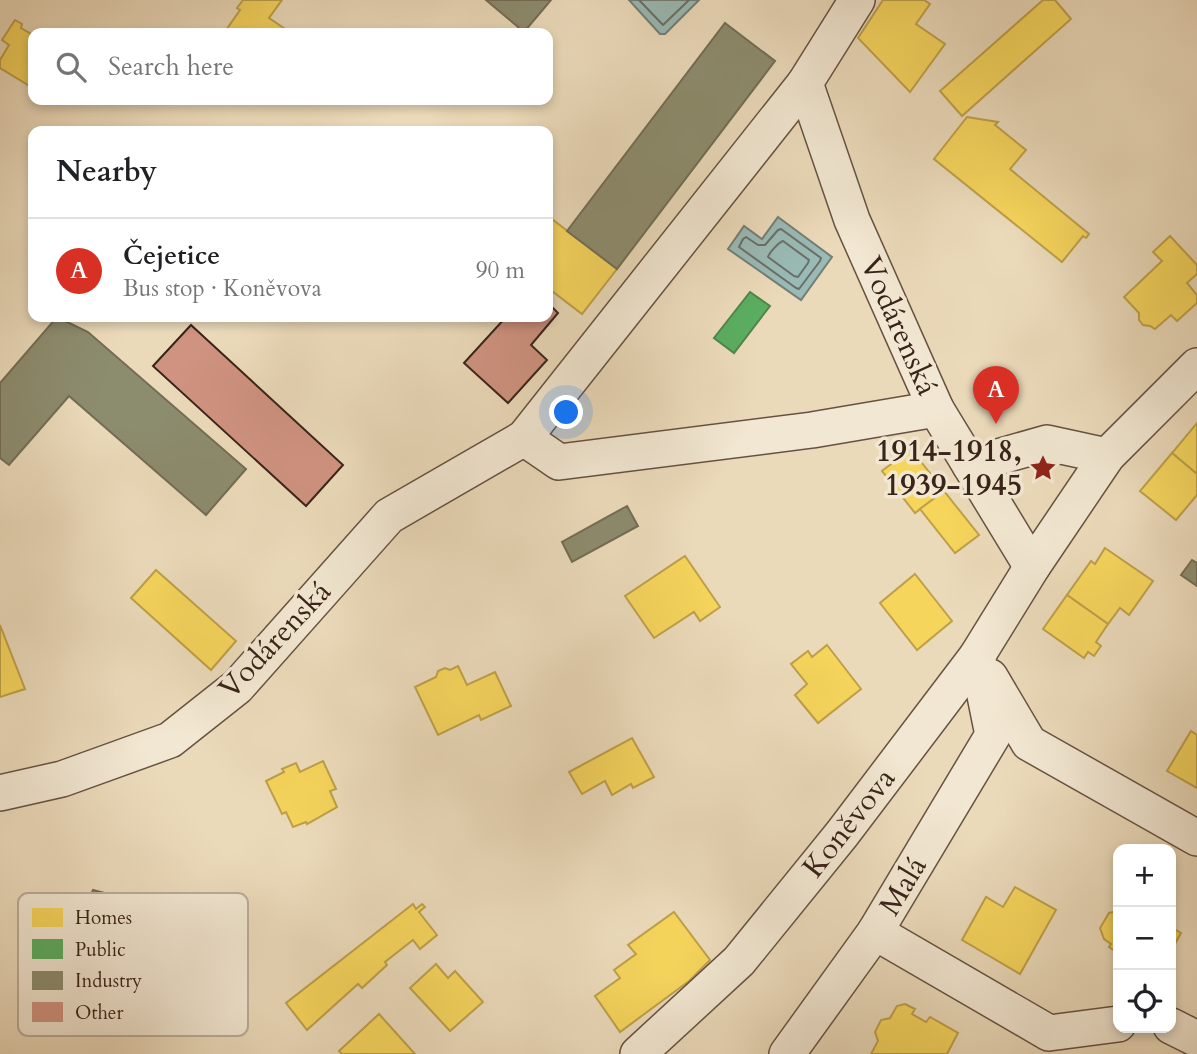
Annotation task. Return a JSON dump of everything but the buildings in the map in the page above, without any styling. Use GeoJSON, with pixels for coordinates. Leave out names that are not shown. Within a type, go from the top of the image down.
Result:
{"type":"FeatureCollection","features":[{"type":"Feature","properties":{"kind":"street","name":"Vodárenská"},"geometry":{"type":"LineString","coordinates":[[0,793],[62,779],[170,740],[237,687],[389,516],[524,438],[805,83],[857,0]]}},
{"type":"Feature","properties":{"kind":"street","name":"Vodárenská"},"geometry":{"type":"LineString","coordinates":[[524,438],[559,462],[812,430],[936,409],[852,220],[805,83]]}},
{"type":"Feature","properties":{"kind":"street","name":"Koněvova"},"geometry":{"type":"LineString","coordinates":[[638,1054],[739,961],[842,834],[977,656],[1032,567],[1107,456],[1197,366]]}},
{"type":"Feature","properties":{"kind":"street"},"geometry":{"type":"LineString","coordinates":[[936,409],[1032,567]]}},
{"type":"Feature","properties":{"kind":"street"},"geometry":{"type":"LineString","coordinates":[[970,465],[1046,443],[1107,456]]}},
{"type":"Feature","properties":{"kind":"street"},"geometry":{"type":"LineString","coordinates":[[977,656],[1029,743],[1197,838]]}},
{"type":"Feature","properties":{"kind":"street","name":"Malá"},"geometry":{"type":"LineString","coordinates":[[977,656],[993,735],[875,932],[1054,1043],[1113,1025]]}},
{"type":"Feature","properties":{"kind":"street"},"geometry":{"type":"LineString","coordinates":[[787,1054],[875,932]]}},
{"type":"Feature","properties":{"kind":"street"},"geometry":{"type":"LineString","coordinates":[[1176,1028],[1197,1039]]}},
{"type":"Feature","properties":{"kind":"water"},"geometry":{"type":"Polygon","coordinates":[[[629,0],[699,0],[665,34],[660,34],[629,0]]]}},
{"type":"Feature","properties":{"kind":"water"},"geometry":{"type":"Polygon","coordinates":[[[778,217],[832,257],[801,300],[728,249],[744,226],[762,239],[778,217]]]}},
{"type":"Feature","properties":{"kind":"place","name":"Čejetice"},"geometry":{"type":"Point","coordinates":[996,424]}},
{"type":"Feature","properties":{"kind":"place","name":"1914-1918, 1939-1945"},"geometry":{"type":"Point","coordinates":[1043,468]}}]}
